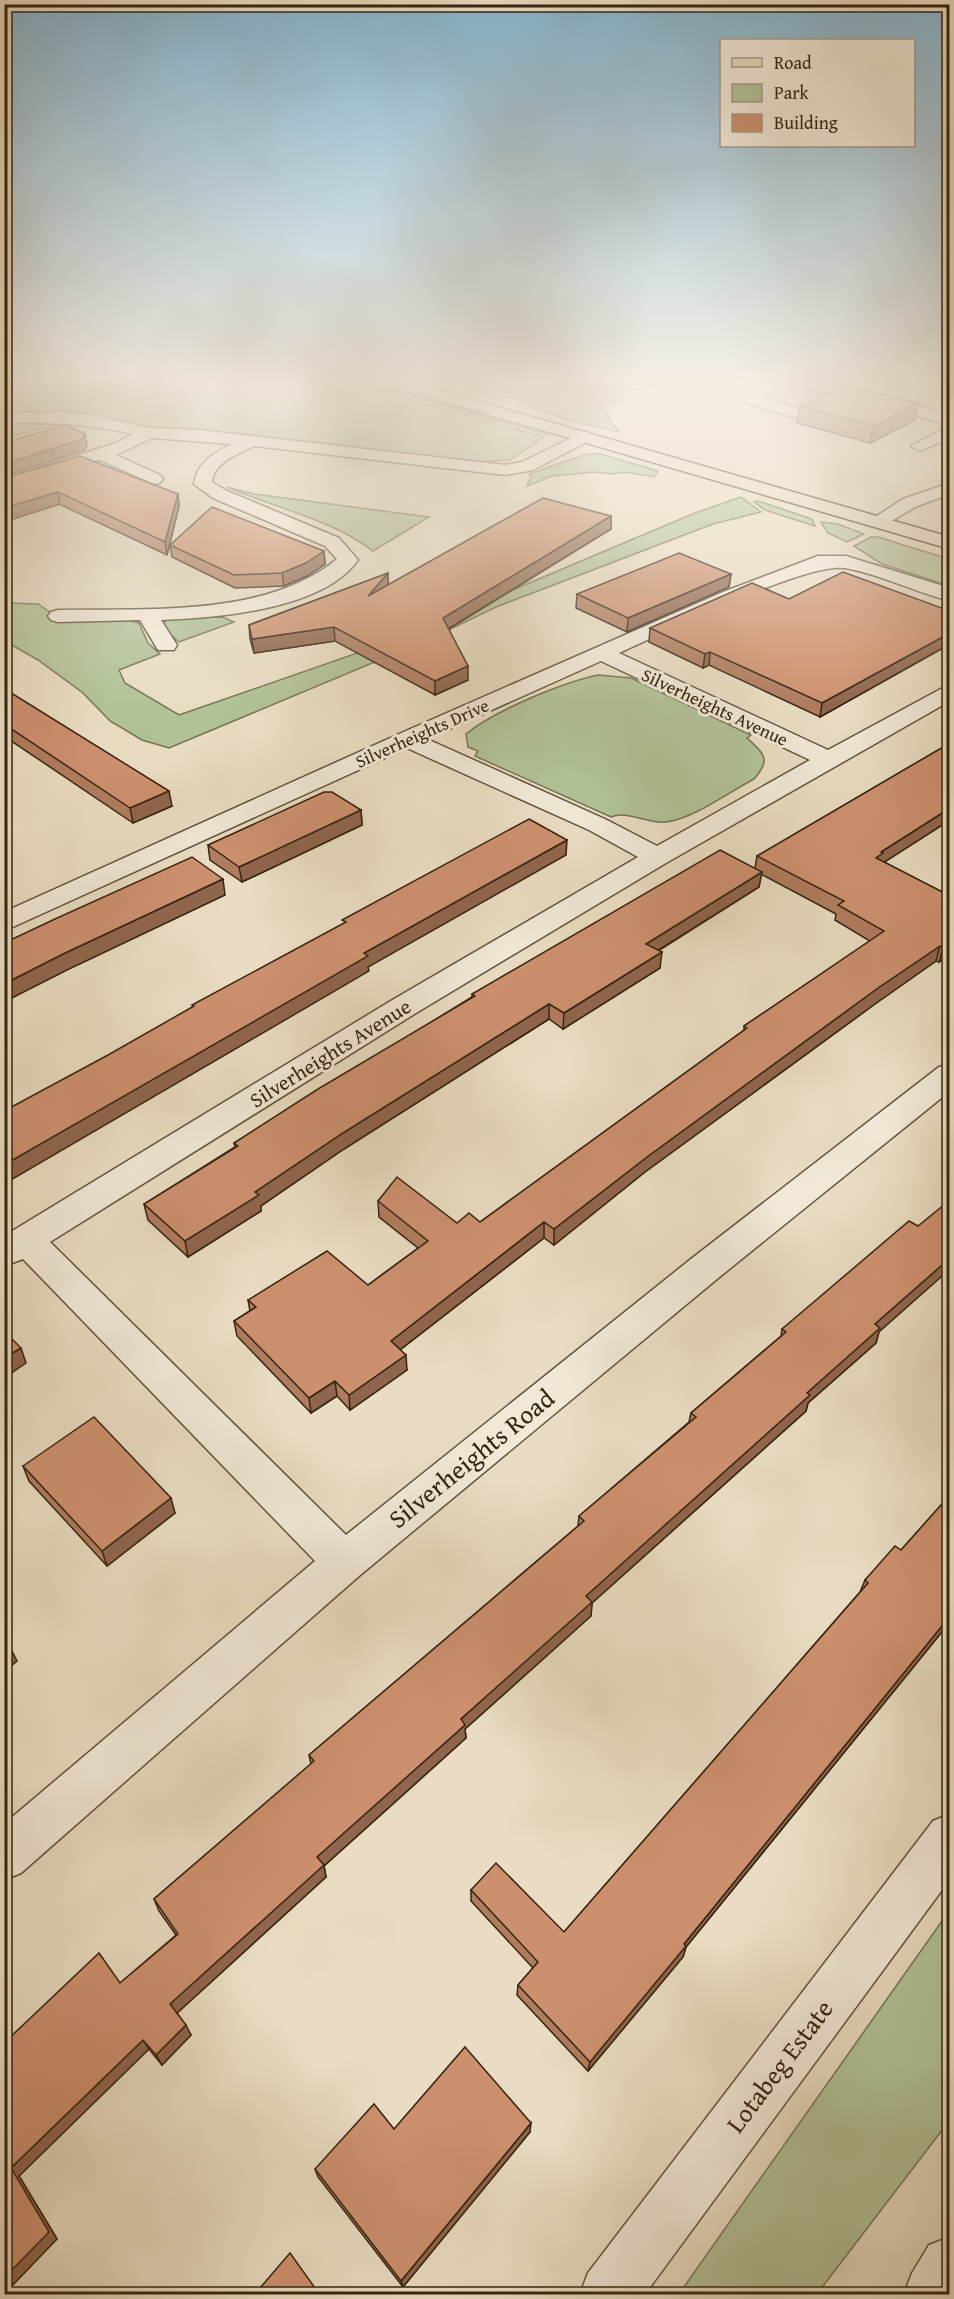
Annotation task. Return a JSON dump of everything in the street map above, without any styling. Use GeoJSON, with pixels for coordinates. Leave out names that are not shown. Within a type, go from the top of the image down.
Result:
{"type":"FeatureCollection","features":[{"type":"Feature","properties":{"kind":"main road"},"geometry":{"type":"LineString","coordinates":[[773,491],[950,543]]}},
{"type":"Feature","properties":{"kind":"street"},"geometry":{"type":"LineString","coordinates":[[58,616],[200,613],[261,602],[294,592],[329,577],[348,560],[332,542],[215,491]]}},
{"type":"Feature","properties":{"kind":"street"},"geometry":{"type":"LineString","coordinates":[[878,522],[909,503],[941,491]]}},
{"type":"Feature","properties":{"kind":"street","name":"Silverheights Drive"},"geometry":{"type":"LineString","coordinates":[[4,923],[407,739],[730,596],[818,562],[846,562],[950,594]]}},
{"type":"Feature","properties":{"kind":"street"},"geometry":{"type":"LineString","coordinates":[[146,613],[166,645]]}},
{"type":"Feature","properties":{"kind":"street","name":"Silverheights Avenue"},"geometry":{"type":"LineString","coordinates":[[601,653],[829,760]]}},
{"type":"Feature","properties":{"kind":"street","name":"Silverheights Avenue"},"geometry":{"type":"LineString","coordinates":[[15,1247],[405,1006],[657,856],[950,691]]}},
{"type":"Feature","properties":{"kind":"street"},"geometry":{"type":"LineString","coordinates":[[407,739],[598,825],[657,856]]}},
{"type":"Feature","properties":{"kind":"street","name":"Silverheights Road"},"geometry":{"type":"LineString","coordinates":[[4,1856],[344,1562],[704,1269],[950,1074]]}},
{"type":"Feature","properties":{"kind":"street"},"geometry":{"type":"LineString","coordinates":[[15,1247],[344,1562]]}},
{"type":"Feature","properties":{"kind":"street","name":"Lotabeg Estate"},"geometry":{"type":"LineString","coordinates":[[609,2295],[950,1839]]}},
{"type":"Feature","properties":{"kind":"street"},"geometry":{"type":"LineString","coordinates":[[933,2295],[950,2266]]}},
{"type":"Feature","properties":{"kind":"green space"},"geometry":{"type":"Polygon","coordinates":[[[238,491],[429,517],[373,551],[339,530],[238,491]]]}},
{"type":"Feature","properties":{"kind":"green space"},"geometry":{"type":"Polygon","coordinates":[[[741,497],[761,512],[713,524],[496,607],[432,638],[169,748],[142,740],[110,721],[83,693],[38,660],[5,641],[6,603],[38,604],[63,621],[125,619],[139,623],[148,643],[160,654],[119,670],[125,683],[179,715],[389,642],[695,513],[741,497]]]}},
{"type":"Feature","properties":{"kind":"green space"},"geometry":{"type":"Polygon","coordinates":[[[758,501],[812,519],[815,526],[765,510],[754,502],[758,501]]]}},
{"type":"Feature","properties":{"kind":"green space"},"geometry":{"type":"Polygon","coordinates":[[[821,522],[838,524],[864,534],[847,542],[828,533],[821,522]]]}},
{"type":"Feature","properties":{"kind":"green space"},"geometry":{"type":"Polygon","coordinates":[[[871,537],[878,537],[949,559],[949,586],[882,564],[854,546],[871,537]]]}},
{"type":"Feature","properties":{"kind":"green space"},"geometry":{"type":"Polygon","coordinates":[[[222,617],[234,622],[179,642],[161,626],[168,618],[222,617]]]}},
{"type":"Feature","properties":{"kind":"green space"},"geometry":{"type":"Polygon","coordinates":[[[598,675],[631,678],[751,735],[747,738],[764,757],[760,772],[754,779],[699,811],[677,820],[659,822],[624,815],[611,817],[475,756],[478,751],[468,747],[466,734],[494,716],[548,691],[598,675]]]}},
{"type":"Feature","properties":{"kind":"green space"},"geometry":{"type":"Polygon","coordinates":[[[949,1911],[949,2121],[817,2294],[679,2294],[949,1911]]]}},
{"type":"Feature","properties":{"kind":"building"},"geometry":{"type":"Polygon","coordinates":[[[4,491],[171,491],[178,494],[165,542],[58,492],[4,508],[4,491]]]}},
{"type":"Feature","properties":{"kind":"building"},"geometry":{"type":"Polygon","coordinates":[[[543,498],[611,516],[443,618],[468,666],[435,681],[334,627],[252,639],[249,625],[388,573],[368,596],[543,498]]]}},
{"type":"Feature","properties":{"kind":"building"},"geometry":{"type":"Polygon","coordinates":[[[212,507],[324,551],[306,563],[282,573],[234,575],[170,545],[212,507]]]}},
{"type":"Feature","properties":{"kind":"building"},"geometry":{"type":"Polygon","coordinates":[[[679,553],[731,574],[628,618],[577,594],[679,553]]]}},
{"type":"Feature","properties":{"kind":"building"},"geometry":{"type":"Polygon","coordinates":[[[843,572],[950,611],[950,633],[822,703],[710,652],[705,654],[650,628],[752,583],[789,599],[843,572]]]}},
{"type":"Feature","properties":{"kind":"building"},"geometry":{"type":"Polygon","coordinates":[[[8,691],[169,791],[130,808],[4,724],[4,697],[8,691]]]}},
{"type":"Feature","properties":{"kind":"building"},"geometry":{"type":"Polygon","coordinates":[[[950,743],[950,808],[881,852],[883,853],[876,858],[950,894],[950,943],[943,947],[940,946],[878,988],[647,1157],[554,1229],[544,1222],[391,1341],[406,1355],[349,1395],[335,1381],[309,1398],[234,1321],[256,1307],[248,1300],[327,1251],[368,1285],[428,1241],[378,1201],[397,1177],[457,1223],[469,1213],[480,1222],[747,1028],[744,1026],[884,931],[838,905],[844,901],[757,856],[950,743]]]}},
{"type":"Feature","properties":{"kind":"building"},"geometry":{"type":"Polygon","coordinates":[[[324,792],[332,792],[361,810],[239,867],[208,845],[324,792]]]}},
{"type":"Feature","properties":{"kind":"building"},"geometry":{"type":"Polygon","coordinates":[[[529,819],[567,840],[364,953],[368,956],[4,1165],[4,1111],[108,1055],[194,1006],[192,1005],[346,922],[342,920],[529,819]]]}},
{"type":"Feature","properties":{"kind":"building"},"geometry":{"type":"Polygon","coordinates":[[[720,850],[762,872],[646,944],[662,952],[564,1013],[549,1004],[343,1133],[255,1192],[259,1195],[185,1241],[144,1204],[238,1146],[234,1143],[318,1089],[475,996],[472,994],[720,850]]]}},
{"type":"Feature","properties":{"kind":"building"},"geometry":{"type":"Polygon","coordinates":[[[192,857],[223,879],[4,984],[4,943],[192,857]]]}},
{"type":"Feature","properties":{"kind":"building"},"geometry":{"type":"Polygon","coordinates":[[[950,1200],[950,1258],[875,1324],[880,1328],[807,1393],[810,1395],[586,1596],[592,1602],[461,1719],[465,1725],[317,1857],[324,1865],[170,2004],[186,2025],[156,2055],[143,2040],[11,2168],[49,2232],[4,2278],[4,2043],[99,1953],[120,1983],[178,1934],[154,1899],[314,1761],[309,1755],[584,1521],[579,1516],[696,1417],[691,1413],[786,1332],[782,1329],[909,1221],[918,1226],[950,1200]]]}},
{"type":"Feature","properties":{"kind":"building"},"geometry":{"type":"Polygon","coordinates":[[[4,1331],[21,1348],[4,1358],[4,1331]]]}},
{"type":"Feature","properties":{"kind":"building"},"geometry":{"type":"Polygon","coordinates":[[[94,1417],[171,1498],[102,1551],[23,1466],[94,1417]]]}},
{"type":"Feature","properties":{"kind":"building"},"geometry":{"type":"Polygon","coordinates":[[[950,1495],[950,1616],[684,1944],[686,1946],[590,2062],[518,1985],[538,1962],[471,1890],[496,1863],[564,1932],[868,1583],[865,1580],[895,1546],[901,1550],[950,1495]]]}},
{"type":"Feature","properties":{"kind":"building"},"geometry":{"type":"Polygon","coordinates":[[[4,1641],[10,1647],[4,1652],[4,1641]]]}},
{"type":"Feature","properties":{"kind":"building"},"geometry":{"type":"Polygon","coordinates":[[[465,2047],[531,2123],[401,2281],[315,2169],[374,2104],[394,2129],[465,2047]]]}},
{"type":"Feature","properties":{"kind":"building"},"geometry":{"type":"Polygon","coordinates":[[[290,2253],[320,2295],[254,2295],[290,2253]]]}}]}
